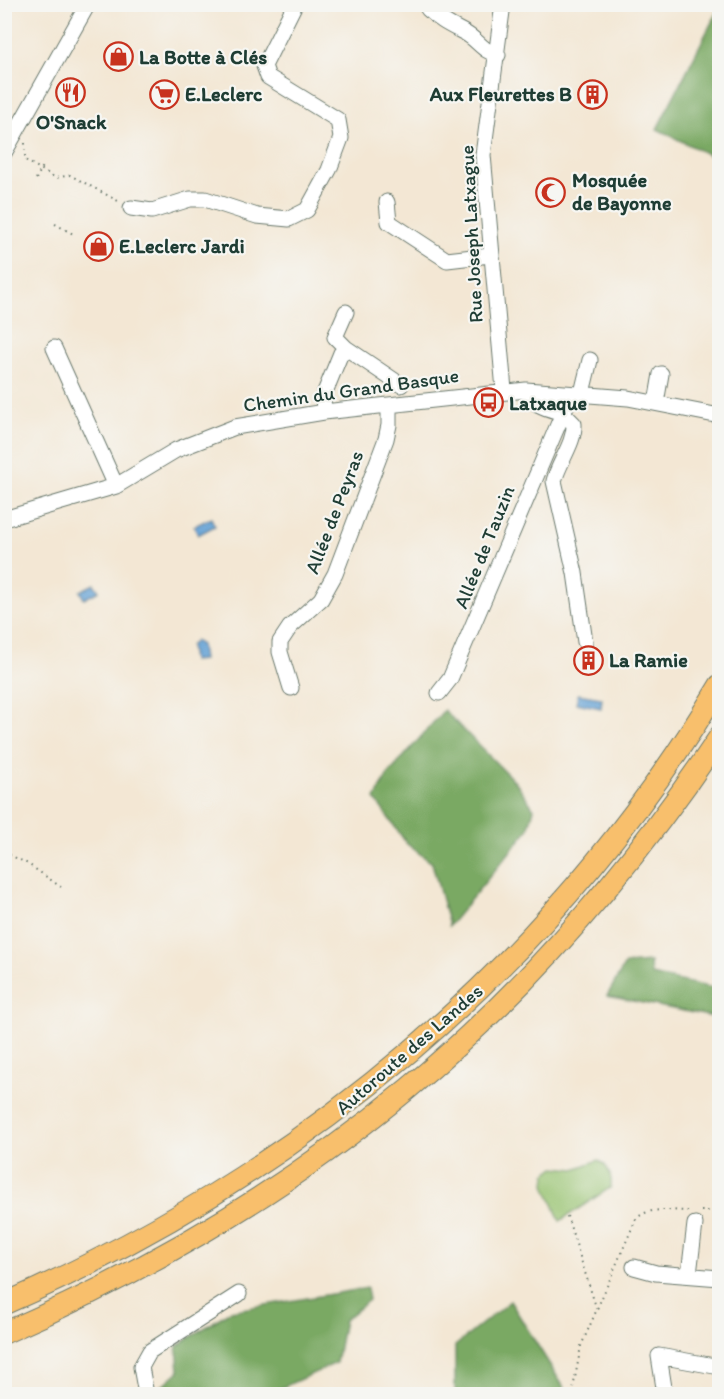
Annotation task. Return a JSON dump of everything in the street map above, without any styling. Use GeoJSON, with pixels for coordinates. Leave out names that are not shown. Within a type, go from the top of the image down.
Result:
{"type":"FeatureCollection","features":[{"type":"Feature","properties":{"kind":"highway","name":"Autoroute des Landes"},"geometry":{"type":"LineString","coordinates":[[4,1304],[86,1267],[199,1205],[321,1124],[417,1048],[486,983],[586,874],[660,779],[720,685]]}},
{"type":"Feature","properties":{"kind":"highway","name":"Autoroute des Landes"},"geometry":{"type":"LineString","coordinates":[[4,1333],[101,1289],[226,1220],[298,1173],[385,1109],[494,1013],[585,916],[638,852],[720,736]]}},
{"type":"Feature","properties":{"kind":"street"},"geometry":{"type":"LineString","coordinates":[[4,153],[88,4]]}},
{"type":"Feature","properties":{"kind":"street"},"geometry":{"type":"LineString","coordinates":[[130,208],[152,211],[190,199],[205,199],[257,216],[289,219],[307,210],[329,170],[342,138],[338,120],[268,77],[264,66],[295,4]]}},
{"type":"Feature","properties":{"kind":"street"},"geometry":{"type":"LineString","coordinates":[[430,4],[428,9],[443,24],[468,34],[478,45],[498,55]]}},
{"type":"Feature","properties":{"kind":"street","name":"Rue Joseph Latxague"},"geometry":{"type":"LineString","coordinates":[[503,4],[483,155],[490,255],[504,390]]}},
{"type":"Feature","properties":{"kind":"street"},"geometry":{"type":"LineString","coordinates":[[387,202],[389,222],[447,260],[490,255]]}},
{"type":"Feature","properties":{"kind":"street"},"geometry":{"type":"LineString","coordinates":[[346,312],[335,337],[346,348],[401,385]]}},
{"type":"Feature","properties":{"kind":"street"},"geometry":{"type":"LineString","coordinates":[[54,348],[116,486]]}},
{"type":"Feature","properties":{"kind":"street"},"geometry":{"type":"LineString","coordinates":[[324,412],[323,397],[341,353],[346,348]]}},
{"type":"Feature","properties":{"kind":"street","name":"Allée de Tauzin"},"geometry":{"type":"LineString","coordinates":[[439,693],[455,669],[563,413],[576,393],[590,360]]}},
{"type":"Feature","properties":{"kind":"street"},"geometry":{"type":"LineString","coordinates":[[656,403],[661,375]]}},
{"type":"Feature","properties":{"kind":"street","name":"Chemin du Grand Basque"},"geometry":{"type":"LineString","coordinates":[[4,519],[116,486],[176,450],[205,437],[235,427],[324,412],[504,390],[526,390],[576,393],[656,403],[720,416]]}},
{"type":"Feature","properties":{"kind":"street"},"geometry":{"type":"LineString","coordinates":[[526,390],[532,402],[563,413],[574,424],[574,432],[558,465],[554,480],[575,573],[585,642]]}},
{"type":"Feature","properties":{"kind":"street","name":"Allée de Peyras"},"geometry":{"type":"LineString","coordinates":[[291,688],[280,652],[280,642],[290,627],[321,599],[335,574],[386,439],[389,405]]}},
{"type":"Feature","properties":{"kind":"street"},"geometry":{"type":"LineString","coordinates":[[689,1274],[695,1224]]}},
{"type":"Feature","properties":{"kind":"street"},"geometry":{"type":"LineString","coordinates":[[634,1268],[656,1273],[720,1278]]}},
{"type":"Feature","properties":{"kind":"street"},"geometry":{"type":"LineString","coordinates":[[146,1395],[141,1367],[150,1351],[239,1293]]}},
{"type":"Feature","properties":{"kind":"street"},"geometry":{"type":"LineString","coordinates":[[665,1395],[658,1356],[720,1367]]}},
{"type":"Feature","properties":{"kind":"path"},"geometry":{"type":"LineString","coordinates":[[18,130],[24,133],[25,160],[42,167],[56,178],[70,175],[130,208]]}},
{"type":"Feature","properties":{"kind":"path"},"geometry":{"type":"LineString","coordinates":[[36,179],[42,167]]}},
{"type":"Feature","properties":{"kind":"path"},"geometry":{"type":"LineString","coordinates":[[55,224],[75,235]]}},
{"type":"Feature","properties":{"kind":"path"},"geometry":{"type":"LineString","coordinates":[[4,852],[28,864],[61,887]]}},
{"type":"Feature","properties":{"kind":"path"},"geometry":{"type":"LineString","coordinates":[[718,1084],[720,1076]]}},
{"type":"Feature","properties":{"kind":"path"},"geometry":{"type":"LineString","coordinates":[[567,1216],[597,1310]]}},
{"type":"Feature","properties":{"kind":"green space"},"geometry":{"type":"Polygon","coordinates":[[[719,8],[719,160],[657,129],[719,8]]]}},
{"type":"Feature","properties":{"kind":"green space"},"geometry":{"type":"Polygon","coordinates":[[[444,710],[517,784],[534,809],[528,830],[449,926],[432,863],[407,844],[375,799],[387,776],[444,710]]]}},
{"type":"Feature","properties":{"kind":"green space"},"geometry":{"type":"Polygon","coordinates":[[[650,962],[651,975],[719,989],[719,1018],[607,996],[625,964],[650,962]]]}},
{"type":"Feature","properties":{"kind":"green space"},"geometry":{"type":"Polygon","coordinates":[[[598,1160],[609,1171],[611,1187],[560,1221],[545,1185],[546,1174],[555,1167],[575,1169],[598,1160]]]}},
{"type":"Feature","properties":{"kind":"green space"},"geometry":{"type":"Polygon","coordinates":[[[367,1288],[369,1300],[344,1320],[336,1363],[268,1394],[153,1394],[179,1371],[177,1346],[230,1311],[367,1288]]]}},
{"type":"Feature","properties":{"kind":"green space"},"geometry":{"type":"Polygon","coordinates":[[[510,1301],[568,1394],[455,1394],[455,1346],[510,1301]]]}},
{"type":"Feature","properties":{"kind":"water"},"geometry":{"type":"Polygon","coordinates":[[[211,518],[215,526],[198,535],[194,526],[211,518]]]}},
{"type":"Feature","properties":{"kind":"water"},"geometry":{"type":"Polygon","coordinates":[[[94,584],[99,591],[84,599],[80,591],[94,584]]]}},
{"type":"Feature","properties":{"kind":"water"},"geometry":{"type":"Polygon","coordinates":[[[195,641],[201,645],[203,660],[192,661],[190,646],[195,641]]]}},
{"type":"Feature","properties":{"kind":"water"},"geometry":{"type":"Polygon","coordinates":[[[578,694],[602,698],[601,708],[576,703],[578,694]]]}},
{"type":"Feature","properties":{"kind":"place","name":"La Botte à Clés"},"geometry":{"type":"Point","coordinates":[118,57]}},
{"type":"Feature","properties":{"kind":"place","name":"O'Snack"},"geometry":{"type":"Point","coordinates":[71,92]}},
{"type":"Feature","properties":{"kind":"place","name":"E.Leclerc"},"geometry":{"type":"Point","coordinates":[164,94]}},
{"type":"Feature","properties":{"kind":"place","name":"Aux Fleurettes B"},"geometry":{"type":"Point","coordinates":[593,94]}},
{"type":"Feature","properties":{"kind":"place","name":"Mosquée de Bayonne"},"geometry":{"type":"Point","coordinates":[551,192]}},
{"type":"Feature","properties":{"kind":"place","name":"E.Leclerc Jardi"},"geometry":{"type":"Point","coordinates":[98,246]}},
{"type":"Feature","properties":{"kind":"place","name":"Latxaque"},"geometry":{"type":"Point","coordinates":[488,403]}},
{"type":"Feature","properties":{"kind":"place","name":"La Ramie"},"geometry":{"type":"Point","coordinates":[588,660]}}]}
